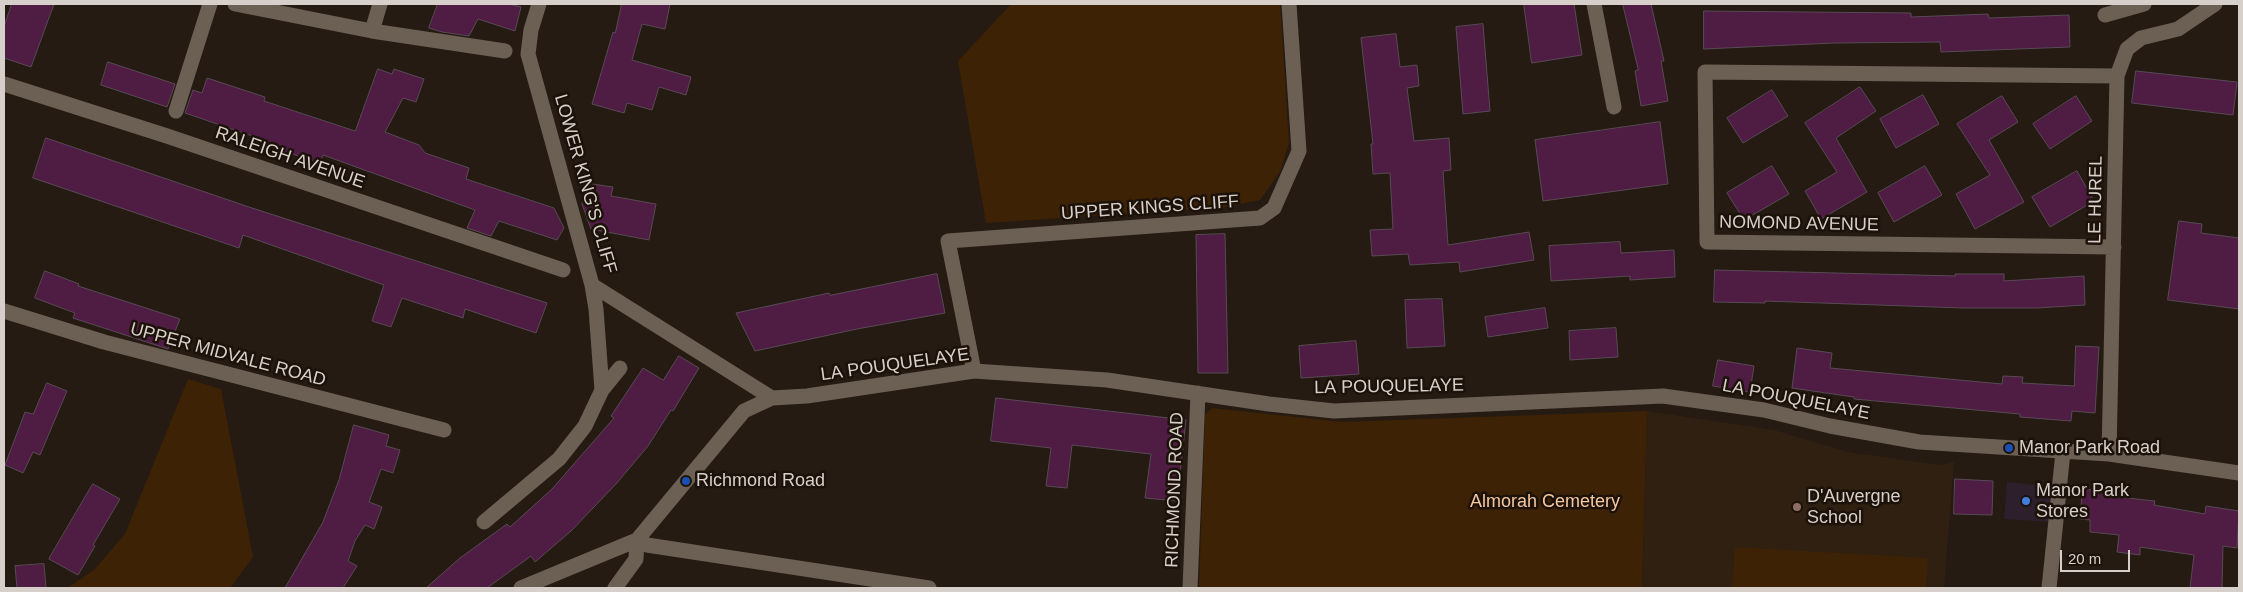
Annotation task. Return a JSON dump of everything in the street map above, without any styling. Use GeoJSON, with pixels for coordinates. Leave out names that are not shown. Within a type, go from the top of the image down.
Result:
{"type":"FeatureCollection","features":[{"type":"Feature","properties":{"kind":"street"},"geometry":{"type":"LineString","coordinates":[[176,111],[210,4]]}},
{"type":"Feature","properties":{"kind":"street"},"geometry":{"type":"LineString","coordinates":[[235,4],[372,31],[505,51]]}},
{"type":"Feature","properties":{"kind":"street"},"geometry":{"type":"LineString","coordinates":[[372,31],[380,4]]}},
{"type":"Feature","properties":{"kind":"street","name":"LOWER KING'S CLIFF"},"geometry":{"type":"LineString","coordinates":[[540,4],[531,30],[528,54],[592,285],[772,398]]}},
{"type":"Feature","properties":{"kind":"street","name":"UPPER KINGS CLIFF"},"geometry":{"type":"LineString","coordinates":[[974,371],[948,241],[1260,218],[1274,208],[1299,151],[1289,4]]}},
{"type":"Feature","properties":{"kind":"street"},"geometry":{"type":"LineString","coordinates":[[1594,4],[1614,107]]}},
{"type":"Feature","properties":{"kind":"street"},"geometry":{"type":"LineString","coordinates":[[2105,15],[2144,4]]}},
{"type":"Feature","properties":{"kind":"street","name":"LE HUREL"},"geometry":{"type":"LineString","coordinates":[[2110,454],[2117,76],[2127,49],[2141,38],[2178,28],[2216,4]]}},
{"type":"Feature","properties":{"kind":"street","name":"NOMOND AVENUE"},"geometry":{"type":"LineString","coordinates":[[2114,247],[1707,242],[1705,72],[2117,76]]}},
{"type":"Feature","properties":{"kind":"street","name":"RALEIGH AVENUE"},"geometry":{"type":"LineString","coordinates":[[4,84],[177,139],[563,270]]}},
{"type":"Feature","properties":{"kind":"street"},"geometry":{"type":"LineString","coordinates":[[592,285],[596,309],[602,390]]}},
{"type":"Feature","properties":{"kind":"street","name":"UPPER MIDVALE ROAD"},"geometry":{"type":"LineString","coordinates":[[4,311],[104,342],[444,430]]}},
{"type":"Feature","properties":{"kind":"street"},"geometry":{"type":"LineString","coordinates":[[484,522],[559,458],[585,426],[602,390],[620,368]]}},
{"type":"Feature","properties":{"kind":"street","name":"LA POUQUELAYE"},"geometry":{"type":"LineString","coordinates":[[521,588],[637,540],[744,411],[772,398],[807,396],[974,371],[1106,380],[1269,404],[1334,411],[1664,396],[1764,410],[1830,426],[1919,442],[2110,454],[2239,473]]}},
{"type":"Feature","properties":{"kind":"street","name":"RICHMOND ROAD"},"geometry":{"type":"LineString","coordinates":[[1190,588],[1198,393]]}},
{"type":"Feature","properties":{"kind":"street"},"geometry":{"type":"LineString","coordinates":[[2049,588],[2063,452]]}},
{"type":"Feature","properties":{"kind":"street"},"geometry":{"type":"LineString","coordinates":[[615,588],[636,559],[637,540],[647,546],[929,588]]}},
{"type":"Feature","properties":{"kind":"shaded area","name":"D'Auvergne School"},"geometry":{"type":"Polygon","coordinates":[[[1647,411],[1774,430],[1848,452],[1940,465],[1954,462],[1944,588],[1642,588],[1647,411]]]}},
{"type":"Feature","properties":{"kind":"shaded area"},"geometry":{"type":"Polygon","coordinates":[[[2007,482],[2054,487],[2050,522],[2004,519],[2007,482]]]}},
{"type":"Feature","properties":{"kind":"green space"},"geometry":{"type":"Polygon","coordinates":[[[1011,4],[1280,4],[1289,143],[1280,172],[1260,200],[1225,207],[986,223],[958,61],[1011,4]]]}},
{"type":"Feature","properties":{"kind":"green space"},"geometry":{"type":"Polygon","coordinates":[[[188,379],[221,389],[253,557],[230,588],[67,588],[94,570],[125,534],[188,379]]]}},
{"type":"Feature","properties":{"kind":"green space","name":"Almorah Cemetery"},"geometry":{"type":"Polygon","coordinates":[[[1212,408],[1342,422],[1647,411],[1642,588],[1199,588],[1205,414],[1212,408]]]}},
{"type":"Feature","properties":{"kind":"green space"},"geometry":{"type":"Polygon","coordinates":[[[1735,547],[1928,558],[1926,588],[1732,588],[1735,547]]]}},
{"type":"Feature","properties":{"kind":"building"},"geometry":{"type":"Polygon","coordinates":[[[12,4],[54,4],[31,67],[4,58],[4,27],[12,4]]]}},
{"type":"Feature","properties":{"kind":"building"},"geometry":{"type":"Polygon","coordinates":[[[438,4],[509,4],[521,7],[515,31],[478,19],[469,36],[429,28],[438,4]]]}},
{"type":"Feature","properties":{"kind":"building"},"geometry":{"type":"Polygon","coordinates":[[[622,4],[670,4],[665,29],[642,24],[632,60],[691,77],[686,95],[659,87],[652,110],[627,103],[624,113],[592,104],[613,32],[615,33],[622,4]]]}},
{"type":"Feature","properties":{"kind":"building"},"geometry":{"type":"Polygon","coordinates":[[[1524,4],[1574,4],[1582,55],[1532,63],[1524,4]]]}},
{"type":"Feature","properties":{"kind":"building"},"geometry":{"type":"Polygon","coordinates":[[[1623,4],[1651,4],[1664,61],[1661,61],[1668,101],[1641,106],[1635,71],[1638,70],[1623,4]]]}},
{"type":"Feature","properties":{"kind":"building"},"geometry":{"type":"Polygon","coordinates":[[[1704,11],[1911,13],[1911,17],[1988,14],[1989,18],[2069,15],[2070,47],[1941,52],[1940,42],[1834,43],[1704,49],[1704,11]]]}},
{"type":"Feature","properties":{"kind":"building"},"geometry":{"type":"Polygon","coordinates":[[[1483,24],[1490,111],[1463,114],[1456,27],[1483,24]]]}},
{"type":"Feature","properties":{"kind":"building"},"geometry":{"type":"Polygon","coordinates":[[[1396,34],[1400,67],[1417,65],[1419,86],[1407,88],[1414,141],[1449,138],[1451,170],[1443,171],[1448,245],[1529,232],[1534,260],[1460,272],[1459,262],[1410,265],[1408,254],[1372,256],[1370,230],[1393,229],[1390,173],[1373,174],[1371,144],[1373,144],[1361,38],[1396,34]]]}},
{"type":"Feature","properties":{"kind":"building"},"geometry":{"type":"Polygon","coordinates":[[[108,62],[175,84],[167,107],[101,85],[108,62]]]}},
{"type":"Feature","properties":{"kind":"building"},"geometry":{"type":"Polygon","coordinates":[[[378,69],[392,74],[394,69],[424,79],[416,102],[403,98],[385,132],[419,145],[425,153],[469,168],[466,179],[554,208],[564,228],[557,240],[499,221],[491,236],[467,228],[475,210],[323,155],[320,163],[262,144],[264,140],[185,113],[193,90],[202,93],[207,78],[265,97],[264,101],[355,131],[378,69]]]}},
{"type":"Feature","properties":{"kind":"building"},"geometry":{"type":"Polygon","coordinates":[[[2136,71],[2237,82],[2233,115],[2132,103],[2136,71]]]}},
{"type":"Feature","properties":{"kind":"building"},"geometry":{"type":"Polygon","coordinates":[[[1860,87],[1876,111],[1836,138],[1867,192],[1821,219],[1805,191],[1837,172],[1805,123],[1860,87]]]}},
{"type":"Feature","properties":{"kind":"building"},"geometry":{"type":"Polygon","coordinates":[[[1772,90],[1788,116],[1743,143],[1727,118],[1772,90]]]}},
{"type":"Feature","properties":{"kind":"building"},"geometry":{"type":"Polygon","coordinates":[[[1923,95],[1939,124],[1896,148],[1880,119],[1923,95]]]}},
{"type":"Feature","properties":{"kind":"building"},"geometry":{"type":"Polygon","coordinates":[[[2002,96],[2018,122],[1989,140],[2024,202],[1975,229],[1956,194],[1990,175],[1957,124],[2002,96]]]}},
{"type":"Feature","properties":{"kind":"building"},"geometry":{"type":"Polygon","coordinates":[[[2076,96],[2092,121],[2050,149],[2033,124],[2076,96]]]}},
{"type":"Feature","properties":{"kind":"building"},"geometry":{"type":"Polygon","coordinates":[[[1660,122],[1668,184],[1543,201],[1535,140],[1660,122]]]}},
{"type":"Feature","properties":{"kind":"building"},"geometry":{"type":"Polygon","coordinates":[[[46,138],[252,208],[547,303],[536,333],[465,309],[463,318],[402,298],[391,327],[372,321],[384,285],[243,235],[239,248],[33,178],[46,138]]]}},
{"type":"Feature","properties":{"kind":"building"},"geometry":{"type":"Polygon","coordinates":[[[1772,166],[1789,194],[1744,220],[1727,193],[1772,166]]]}},
{"type":"Feature","properties":{"kind":"building"},"geometry":{"type":"Polygon","coordinates":[[[1925,166],[1942,195],[1894,222],[1878,193],[1925,166]]]}},
{"type":"Feature","properties":{"kind":"building"},"geometry":{"type":"Polygon","coordinates":[[[2077,171],[2094,201],[2050,227],[2032,197],[2077,171]]]}},
{"type":"Feature","properties":{"kind":"building"},"geometry":{"type":"Polygon","coordinates":[[[592,184],[613,187],[611,196],[656,204],[649,240],[591,229],[582,204],[592,184]]]}},
{"type":"Feature","properties":{"kind":"building"},"geometry":{"type":"Polygon","coordinates":[[[2179,221],[2202,224],[2201,233],[2239,238],[2239,309],[2168,300],[2179,221]]]}},
{"type":"Feature","properties":{"kind":"building"},"geometry":{"type":"Polygon","coordinates":[[[1225,234],[1228,373],[1198,373],[1196,235],[1225,234]]]}},
{"type":"Feature","properties":{"kind":"building"},"geometry":{"type":"Polygon","coordinates":[[[1620,242],[1621,253],[1674,250],[1675,277],[1630,280],[1630,276],[1551,281],[1549,246],[1620,242]]]}},
{"type":"Feature","properties":{"kind":"building"},"geometry":{"type":"Polygon","coordinates":[[[1715,270],[1956,276],[1955,274],[2004,274],[2004,281],[2084,276],[2085,305],[2037,308],[1963,308],[1765,301],[1765,303],[1714,302],[1715,270]]]}},
{"type":"Feature","properties":{"kind":"building"},"geometry":{"type":"Polygon","coordinates":[[[45,271],[79,284],[78,286],[180,319],[168,349],[73,318],[75,313],[35,298],[45,271]]]}},
{"type":"Feature","properties":{"kind":"building"},"geometry":{"type":"Polygon","coordinates":[[[937,274],[945,313],[857,329],[755,351],[736,313],[829,293],[830,295],[937,274]]]}},
{"type":"Feature","properties":{"kind":"building"},"geometry":{"type":"Polygon","coordinates":[[[1442,299],[1445,346],[1407,348],[1405,300],[1442,299]]]}},
{"type":"Feature","properties":{"kind":"building"},"geometry":{"type":"Polygon","coordinates":[[[1545,308],[1548,328],[1488,337],[1485,317],[1545,308]]]}},
{"type":"Feature","properties":{"kind":"building"},"geometry":{"type":"Polygon","coordinates":[[[1616,328],[1618,357],[1570,360],[1569,331],[1616,328]]]}},
{"type":"Feature","properties":{"kind":"building"},"geometry":{"type":"Polygon","coordinates":[[[1356,341],[1359,374],[1301,378],[1299,346],[1356,341]]]}},
{"type":"Feature","properties":{"kind":"building"},"geometry":{"type":"Polygon","coordinates":[[[2076,346],[2099,347],[2095,413],[2072,411],[2071,421],[2020,417],[2020,414],[1854,399],[1854,397],[1792,388],[1797,348],[1832,353],[1830,368],[2002,384],[2003,376],[2023,377],[2022,383],[2074,386],[2076,346]]]}},
{"type":"Feature","properties":{"kind":"building"},"geometry":{"type":"Polygon","coordinates":[[[679,356],[699,368],[673,411],[671,410],[648,446],[616,484],[571,531],[535,562],[531,556],[487,588],[426,588],[460,558],[507,524],[510,527],[552,489],[614,418],[611,416],[643,368],[663,380],[679,356]]]}},
{"type":"Feature","properties":{"kind":"building"},"geometry":{"type":"Polygon","coordinates":[[[1718,360],[1754,366],[1750,392],[1713,386],[1718,360]]]}},
{"type":"Feature","properties":{"kind":"building"},"geometry":{"type":"Polygon","coordinates":[[[47,383],[67,391],[40,455],[33,452],[23,473],[5,465],[25,412],[33,414],[47,383]]]}},
{"type":"Feature","properties":{"kind":"building"},"geometry":{"type":"Polygon","coordinates":[[[996,398],[1186,420],[1177,501],[1145,498],[1151,454],[1072,445],[1067,488],[1046,486],[1051,448],[991,441],[996,398]]]}},
{"type":"Feature","properties":{"kind":"building"},"geometry":{"type":"Polygon","coordinates":[[[354,425],[389,435],[386,446],[400,450],[393,473],[381,469],[369,502],[382,507],[374,529],[365,525],[355,541],[348,561],[357,566],[343,588],[285,588],[323,522],[339,480],[354,425]]]}},
{"type":"Feature","properties":{"kind":"building"},"geometry":{"type":"Polygon","coordinates":[[[1955,479],[1993,481],[1992,515],[1954,514],[1955,479]]]}},
{"type":"Feature","properties":{"kind":"building"},"geometry":{"type":"Polygon","coordinates":[[[93,484],[120,499],[78,575],[49,559],[93,484]]]}},
{"type":"Feature","properties":{"kind":"building"},"geometry":{"type":"Polygon","coordinates":[[[2083,489],[2118,493],[2117,497],[2155,501],[2154,505],[2205,514],[2206,506],[2239,511],[2237,548],[2223,546],[2222,588],[2190,588],[2194,555],[2140,547],[2140,555],[2117,552],[2119,535],[2090,532],[2090,520],[2080,519],[2083,489]]]}},
{"type":"Feature","properties":{"kind":"building"},"geometry":{"type":"Polygon","coordinates":[[[44,564],[46,588],[17,588],[15,566],[44,564]]]}},
{"type":"Feature","properties":{"kind":"place","name":"Manor Park Road"},"geometry":{"type":"Point","coordinates":[2009,448]}},
{"type":"Feature","properties":{"kind":"place","name":"Richmond Road"},"geometry":{"type":"Point","coordinates":[686,481]}},
{"type":"Feature","properties":{"kind":"place","name":"Manor Park Stores"},"geometry":{"type":"Point","coordinates":[2026,501]}},
{"type":"Feature","properties":{"kind":"place","name":"D'Auvergne School"},"geometry":{"type":"Point","coordinates":[1797,507]}}]}
